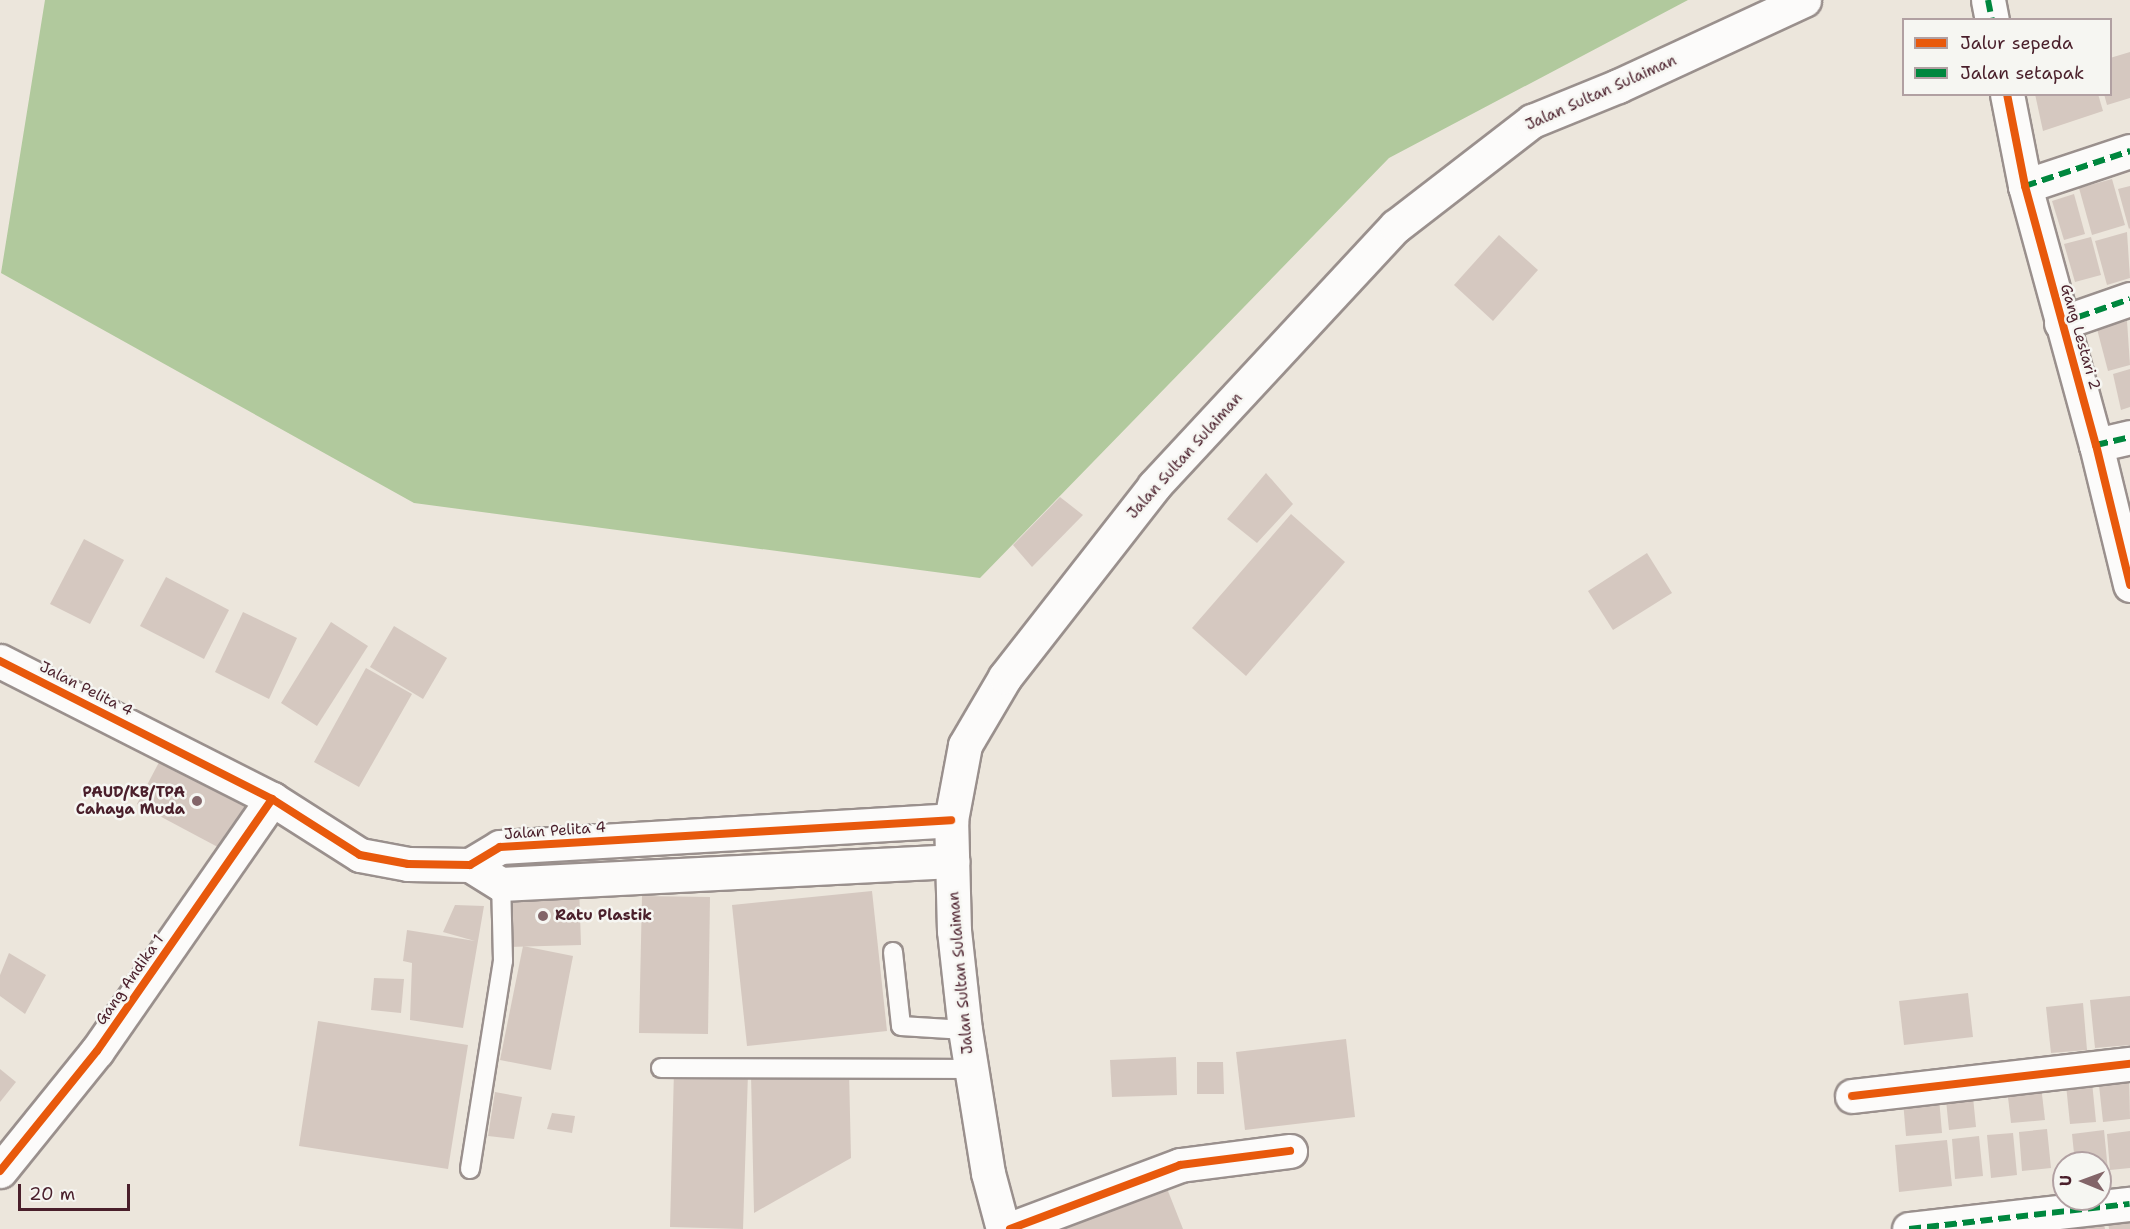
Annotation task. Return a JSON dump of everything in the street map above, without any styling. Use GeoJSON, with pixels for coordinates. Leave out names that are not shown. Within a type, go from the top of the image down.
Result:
{"type":"FeatureCollection","features":[{"type":"Feature","properties":{"kind":"street","name":"Jalan Sultan Sulaiman"},"geometry":{"type":"LineString","coordinates":[[1003,1229],[988,1173],[965,1030],[954,931],[951,820],[965,745],[1005,677],[1154,486],[1396,226],[1532,121],[1618,86],[1804,0]]}},
{"type":"Feature","properties":{"kind":"street"},"geometry":{"type":"LineString","coordinates":[[1988,0],[1992,18]]}},
{"type":"Feature","properties":{"kind":"street","name":"Gang Lestari 2"},"geometry":{"type":"LineString","coordinates":[[2007,96],[2025,186],[2096,445],[2130,585]]}},
{"type":"Feature","properties":{"kind":"street"},"geometry":{"type":"LineString","coordinates":[[2025,186],[2130,151]]}},
{"type":"Feature","properties":{"kind":"street"},"geometry":{"type":"LineString","coordinates":[[2061,323],[2130,299]]}},
{"type":"Feature","properties":{"kind":"street"},"geometry":{"type":"LineString","coordinates":[[2096,445],[2130,437]]}},
{"type":"Feature","properties":{"kind":"street","name":"Jalan Pelita 4"},"geometry":{"type":"LineString","coordinates":[[0,661],[272,799],[360,855],[408,864],[470,865],[500,847],[951,820]]}},
{"type":"Feature","properties":{"kind":"street","name":"Gang Andika 1"},"geometry":{"type":"LineString","coordinates":[[0,1171],[97,1052],[272,799]]}},
{"type":"Feature","properties":{"kind":"street"},"geometry":{"type":"LineString","coordinates":[[470,865],[501,884],[952,861]]}},
{"type":"Feature","properties":{"kind":"street"},"geometry":{"type":"LineString","coordinates":[[1852,1096],[2130,1064]]}},
{"type":"Feature","properties":{"kind":"street"},"geometry":{"type":"LineString","coordinates":[[1010,1229],[1180,1165],[1290,1152]]}},
{"type":"Feature","properties":{"kind":"street"},"geometry":{"type":"LineString","coordinates":[[1909,1229],[2130,1204]]}},
{"type":"Feature","properties":{"kind":"lane"},"geometry":{"type":"LineString","coordinates":[[470,1169],[503,961],[500,847]]}},
{"type":"Feature","properties":{"kind":"lane"},"geometry":{"type":"LineString","coordinates":[[893,952],[901,1026],[965,1030]]}},
{"type":"Feature","properties":{"kind":"lane"},"geometry":{"type":"LineString","coordinates":[[661,1068],[970,1069]]}},
{"type":"Feature","properties":{"kind":"green space"},"geometry":{"type":"Polygon","coordinates":[[[45,0],[1688,0],[1389,158],[980,578],[414,503],[1,273],[45,0]]]}},
{"type":"Feature","properties":{"kind":"building"},"geometry":{"type":"Polygon","coordinates":[[[2130,52],[2130,98],[2107,105],[2105,96],[2112,96],[2112,57],[2130,52]]]}},
{"type":"Feature","properties":{"kind":"building"},"geometry":{"type":"Polygon","coordinates":[[[2035,96],[2099,96],[2103,111],[2043,131],[2035,96]]]}},
{"type":"Feature","properties":{"kind":"building"},"geometry":{"type":"Polygon","coordinates":[[[2112,179],[2125,225],[2092,235],[2079,188],[2112,179]]]}},
{"type":"Feature","properties":{"kind":"building"},"geometry":{"type":"Polygon","coordinates":[[[2130,186],[2130,228],[2129,229],[2118,189],[2130,186]]]}},
{"type":"Feature","properties":{"kind":"building"},"geometry":{"type":"Polygon","coordinates":[[[2074,194],[2085,234],[2064,240],[2052,201],[2074,194]]]}},
{"type":"Feature","properties":{"kind":"building"},"geometry":{"type":"Polygon","coordinates":[[[2127,232],[2130,278],[2107,285],[2095,241],[2127,232]]]}},
{"type":"Feature","properties":{"kind":"building"},"geometry":{"type":"Polygon","coordinates":[[[1499,235],[1538,270],[1493,321],[1454,285],[1499,235]]]}},
{"type":"Feature","properties":{"kind":"building"},"geometry":{"type":"Polygon","coordinates":[[[2091,237],[2101,275],[2075,282],[2064,244],[2091,237]]]}},
{"type":"Feature","properties":{"kind":"building"},"geometry":{"type":"Polygon","coordinates":[[[2127,321],[2130,365],[2108,371],[2097,329],[2127,321]]]}},
{"type":"Feature","properties":{"kind":"building"},"geometry":{"type":"Polygon","coordinates":[[[2130,369],[2130,407],[2121,410],[2113,374],[2130,369]]]}},
{"type":"Feature","properties":{"kind":"building"},"geometry":{"type":"Polygon","coordinates":[[[1266,473],[1293,504],[1257,543],[1227,519],[1266,473]]]}},
{"type":"Feature","properties":{"kind":"building"},"geometry":{"type":"Polygon","coordinates":[[[1060,497],[1083,515],[1032,567],[1013,545],[1060,497]]]}},
{"type":"Feature","properties":{"kind":"building"},"geometry":{"type":"Polygon","coordinates":[[[1291,514],[1345,562],[1246,676],[1192,628],[1291,514]]]}},
{"type":"Feature","properties":{"kind":"building"},"geometry":{"type":"Polygon","coordinates":[[[84,539],[124,560],[90,624],[50,604],[84,539]]]}},
{"type":"Feature","properties":{"kind":"building"},"geometry":{"type":"Polygon","coordinates":[[[1647,553],[1672,593],[1613,630],[1588,591],[1647,553]]]}},
{"type":"Feature","properties":{"kind":"building"},"geometry":{"type":"Polygon","coordinates":[[[166,577],[229,610],[204,659],[140,626],[166,577]]]}},
{"type":"Feature","properties":{"kind":"building"},"geometry":{"type":"Polygon","coordinates":[[[243,612],[297,638],[269,699],[215,672],[243,612]]]}},
{"type":"Feature","properties":{"kind":"building"},"geometry":{"type":"Polygon","coordinates":[[[331,622],[368,646],[317,726],[281,703],[331,622]]]}},
{"type":"Feature","properties":{"kind":"building"},"geometry":{"type":"Polygon","coordinates":[[[394,626],[447,658],[423,699],[370,667],[394,626]]]}},
{"type":"Feature","properties":{"kind":"building"},"geometry":{"type":"Polygon","coordinates":[[[366,668],[412,694],[359,787],[314,762],[366,668]]]}},
{"type":"Feature","properties":{"kind":"building","name":"PAUD/KB/TPA Cahaya Muda"},"geometry":{"type":"Polygon","coordinates":[[[166,749],[257,797],[229,853],[137,804],[166,749]]]}},
{"type":"Feature","properties":{"kind":"building","name":"Ratu Plastik"},"geometry":{"type":"Polygon","coordinates":[[[579,885],[581,945],[507,947],[505,888],[579,885]]]}},
{"type":"Feature","properties":{"kind":"building"},"geometry":{"type":"Polygon","coordinates":[[[872,891],[887,1031],[747,1046],[732,905],[872,891]]]}},
{"type":"Feature","properties":{"kind":"building"},"geometry":{"type":"Polygon","coordinates":[[[642,896],[710,897],[708,1034],[639,1033],[642,896]]]}},
{"type":"Feature","properties":{"kind":"building"},"geometry":{"type":"Polygon","coordinates":[[[455,905],[484,906],[463,1028],[410,1020],[412,963],[403,961],[407,930],[475,941],[443,932],[455,905]]]}},
{"type":"Feature","properties":{"kind":"building"},"geometry":{"type":"Polygon","coordinates":[[[523,946],[573,956],[551,1070],[500,1060],[523,946]]]}},
{"type":"Feature","properties":{"kind":"building"},"geometry":{"type":"Polygon","coordinates":[[[9,953],[46,975],[25,1014],[0,996],[0,975],[9,953]]]}},
{"type":"Feature","properties":{"kind":"building"},"geometry":{"type":"Polygon","coordinates":[[[374,978],[404,979],[401,1013],[371,1010],[374,978]]]}},
{"type":"Feature","properties":{"kind":"building"},"geometry":{"type":"Polygon","coordinates":[[[1968,993],[1973,1037],[1904,1045],[1899,1001],[1968,993]]]}},
{"type":"Feature","properties":{"kind":"building"},"geometry":{"type":"Polygon","coordinates":[[[2130,996],[2130,1045],[2095,1048],[2090,1000],[2130,996]]]}},
{"type":"Feature","properties":{"kind":"building"},"geometry":{"type":"Polygon","coordinates":[[[2083,1003],[2087,1050],[2051,1053],[2046,1007],[2083,1003]]]}},
{"type":"Feature","properties":{"kind":"building"},"geometry":{"type":"Polygon","coordinates":[[[318,1021],[468,1045],[448,1169],[299,1146],[318,1021]]]}},
{"type":"Feature","properties":{"kind":"building"},"geometry":{"type":"Polygon","coordinates":[[[1346,1039],[1355,1117],[1245,1130],[1236,1052],[1346,1039]]]}},
{"type":"Feature","properties":{"kind":"building"},"geometry":{"type":"Polygon","coordinates":[[[1176,1057],[1177,1095],[1112,1097],[1110,1060],[1176,1057]]]}},
{"type":"Feature","properties":{"kind":"building"},"geometry":{"type":"Polygon","coordinates":[[[1197,1062],[1223,1062],[1224,1094],[1197,1094],[1197,1062]]]}},
{"type":"Feature","properties":{"kind":"building"},"geometry":{"type":"Polygon","coordinates":[[[0,1069],[16,1082],[0,1102],[0,1069]]]}},
{"type":"Feature","properties":{"kind":"building"},"geometry":{"type":"Polygon","coordinates":[[[674,1070],[748,1073],[743,1229],[670,1227],[674,1070]]]}},
{"type":"Feature","properties":{"kind":"building"},"geometry":{"type":"Polygon","coordinates":[[[849,1071],[851,1158],[754,1213],[751,1074],[849,1071]]]}},
{"type":"Feature","properties":{"kind":"building"},"geometry":{"type":"Polygon","coordinates":[[[2091,1072],[2096,1122],[2070,1124],[2065,1075],[2091,1072]]]}},
{"type":"Feature","properties":{"kind":"building"},"geometry":{"type":"Polygon","coordinates":[[[2129,1072],[2130,1119],[2103,1122],[2098,1076],[2129,1072]]]}},
{"type":"Feature","properties":{"kind":"building"},"geometry":{"type":"Polygon","coordinates":[[[2040,1077],[2045,1120],[2011,1123],[2006,1080],[2040,1077]]]}},
{"type":"Feature","properties":{"kind":"building"},"geometry":{"type":"Polygon","coordinates":[[[1972,1087],[1976,1127],[1949,1130],[1945,1090],[1972,1087]]]}},
{"type":"Feature","properties":{"kind":"building"},"geometry":{"type":"Polygon","coordinates":[[[495,1092],[522,1097],[514,1139],[488,1136],[495,1092]]]}},
{"type":"Feature","properties":{"kind":"building"},"geometry":{"type":"Polygon","coordinates":[[[1939,1098],[1942,1133],[1906,1136],[1903,1101],[1939,1098]]]}},
{"type":"Feature","properties":{"kind":"building"},"geometry":{"type":"Polygon","coordinates":[[[552,1113],[575,1116],[572,1133],[547,1129],[552,1113]]]}},
{"type":"Feature","properties":{"kind":"building"},"geometry":{"type":"Polygon","coordinates":[[[2047,1129],[2051,1168],[2022,1171],[2019,1132],[2047,1129]]]}},
{"type":"Feature","properties":{"kind":"building"},"geometry":{"type":"Polygon","coordinates":[[[2104,1130],[2106,1151],[2074,1151],[2072,1134],[2104,1130]]]}},
{"type":"Feature","properties":{"kind":"building"},"geometry":{"type":"Polygon","coordinates":[[[2130,1131],[2130,1168],[2112,1170],[2112,1151],[2108,1151],[2107,1134],[2130,1131]]]}},
{"type":"Feature","properties":{"kind":"building"},"geometry":{"type":"Polygon","coordinates":[[[2013,1133],[2017,1175],[1991,1178],[1987,1135],[2013,1133]]]}},
{"type":"Feature","properties":{"kind":"building"},"geometry":{"type":"Polygon","coordinates":[[[1979,1136],[1983,1176],[1955,1179],[1952,1139],[1979,1136]]]}},
{"type":"Feature","properties":{"kind":"building"},"geometry":{"type":"Polygon","coordinates":[[[1947,1140],[1952,1186],[1899,1192],[1895,1145],[1947,1140]]]}},
{"type":"Feature","properties":{"kind":"building"},"geometry":{"type":"Polygon","coordinates":[[[1166,1186],[1183,1229],[1054,1229],[1166,1186]]]}},
{"type":"Feature","properties":{"kind":"building"},"geometry":{"type":"Polygon","coordinates":[[[2130,1210],[2130,1229],[2109,1229],[2107,1213],[2130,1210]]]}},
{"type":"Feature","properties":{"kind":"building"},"geometry":{"type":"Polygon","coordinates":[[[2104,1224],[2105,1229],[2080,1229],[2080,1228],[2104,1224]]]}},
{"type":"Feature","properties":{"kind":"marked path"},"geometry":{"type":"LineString","coordinates":[[1988,0],[1992,18]]}},
{"type":"Feature","properties":{"kind":"marked path"},"geometry":{"type":"LineString","coordinates":[[2025,186],[2130,151]]}},
{"type":"Feature","properties":{"kind":"marked path"},"geometry":{"type":"LineString","coordinates":[[2061,323],[2130,299]]}},
{"type":"Feature","properties":{"kind":"marked path"},"geometry":{"type":"LineString","coordinates":[[2096,445],[2130,437]]}},
{"type":"Feature","properties":{"kind":"marked path"},"geometry":{"type":"LineString","coordinates":[[1909,1229],[2130,1204]]}},
{"type":"Feature","properties":{"kind":"cycle path"},"geometry":{"type":"LineString","coordinates":[[2007,96],[2025,186],[2096,445],[2130,585]]}},
{"type":"Feature","properties":{"kind":"cycle path"},"geometry":{"type":"LineString","coordinates":[[0,661],[272,799],[360,855],[408,864],[470,865],[500,847],[951,820]]}},
{"type":"Feature","properties":{"kind":"cycle path"},"geometry":{"type":"LineString","coordinates":[[0,1171],[97,1051],[272,799]]}},
{"type":"Feature","properties":{"kind":"cycle path"},"geometry":{"type":"LineString","coordinates":[[1852,1096],[2130,1064]]}},
{"type":"Feature","properties":{"kind":"cycle path"},"geometry":{"type":"LineString","coordinates":[[1010,1229],[1180,1165],[1290,1151]]}},
{"type":"Feature","properties":{"kind":"place","name":"PAUD/KB/TPA Cahaya Muda"},"geometry":{"type":"Point","coordinates":[197,801]}},
{"type":"Feature","properties":{"kind":"place","name":"Ratu Plastik"},"geometry":{"type":"Point","coordinates":[543,916]}}]}
